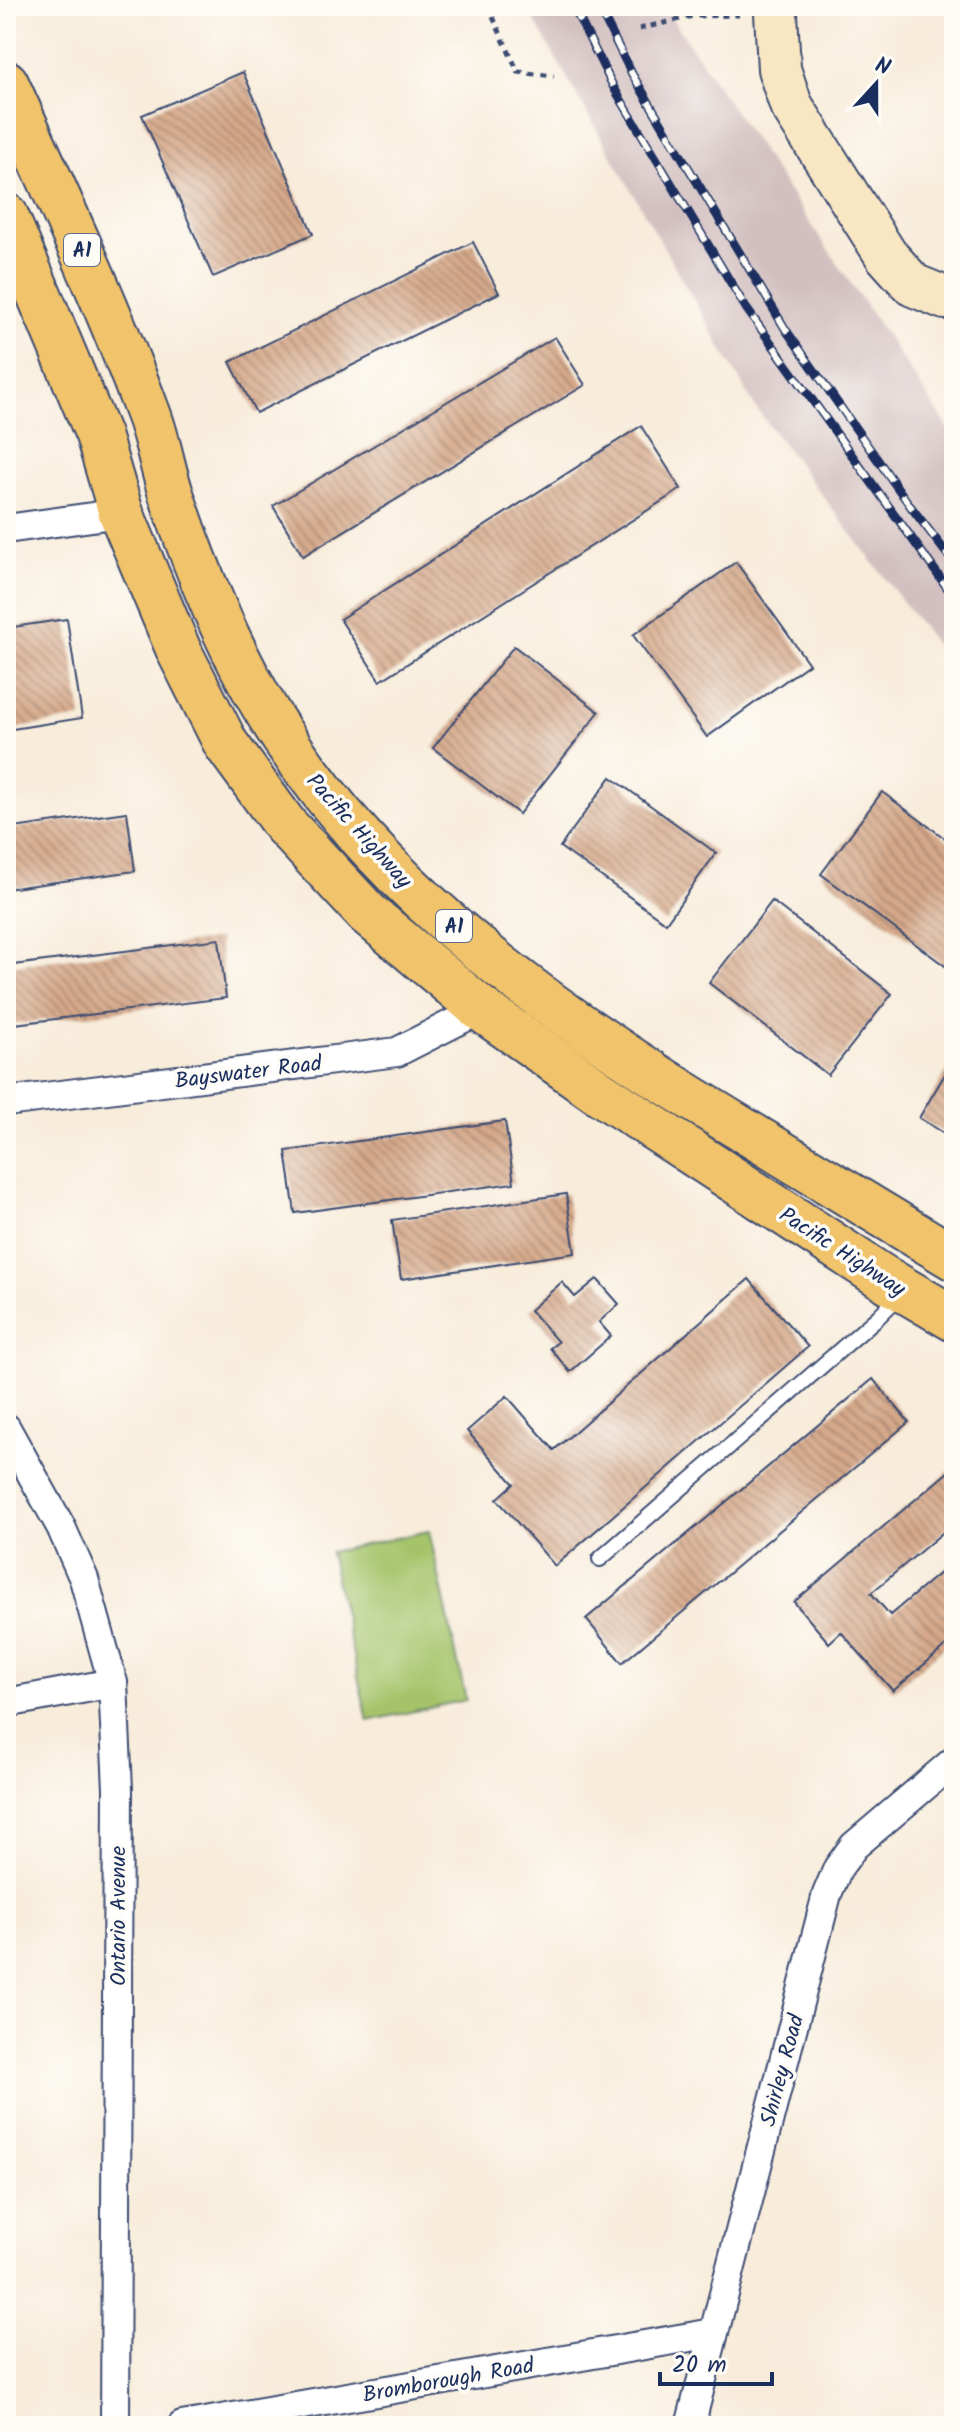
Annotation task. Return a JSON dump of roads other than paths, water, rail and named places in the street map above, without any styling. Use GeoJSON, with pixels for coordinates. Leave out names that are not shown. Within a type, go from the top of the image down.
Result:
{"type":"FeatureCollection","features":[{"type":"Feature","properties":{"kind":"highway","name":"Pacific Highway"},"geometry":{"type":"LineString","coordinates":[[6,83],[81,248],[144,406],[173,500],[225,631],[268,714],[323,795],[405,884],[515,979],[630,1061],[954,1258]]}},
{"type":"Feature","properties":{"kind":"highway","name":"Pacific Highway"},"geometry":{"type":"LineString","coordinates":[[6,216],[98,435],[121,513],[179,651],[226,744],[285,825],[367,913],[481,1009],[602,1094],[904,1290],[954,1319]]}},
{"type":"Feature","properties":{"kind":"street"},"geometry":{"type":"LineString","coordinates":[[776,9],[779,69],[791,105],[886,255],[913,285],[945,298],[954,297]]}},
{"type":"Feature","properties":{"kind":"street"},"geometry":{"type":"LineString","coordinates":[[6,529],[121,513]]}},
{"type":"Feature","properties":{"kind":"street","name":"Bayswater Road"},"geometry":{"type":"LineString","coordinates":[[6,1102],[397,1052],[481,1009]]}},
{"type":"Feature","properties":{"kind":"street","name":"Ontario Avenue"},"geometry":{"type":"LineString","coordinates":[[6,1428],[61,1527],[84,1579],[113,1683],[118,1789],[115,2426]]}},
{"type":"Feature","properties":{"kind":"street"},"geometry":{"type":"LineString","coordinates":[[6,1703],[113,1683]]}},
{"type":"Feature","properties":{"kind":"street","name":"Shirley Road"},"geometry":{"type":"LineString","coordinates":[[690,2426],[827,1894],[838,1868],[854,1846],[954,1761]]}},
{"type":"Feature","properties":{"kind":"street","name":"Bromborough Road"},"geometry":{"type":"LineString","coordinates":[[182,2426],[713,2333]]}},
{"type":"Feature","properties":{"kind":"lane"},"geometry":{"type":"LineString","coordinates":[[600,1559],[878,1317],[904,1290]]}},
{"type":"Feature","properties":{"kind":"railway"},"geometry":{"type":"LineString","coordinates":[[573,6],[614,88],[746,308],[954,597]]}},
{"type":"Feature","properties":{"kind":"railway"},"geometry":{"type":"LineString","coordinates":[[598,6],[632,74],[786,330],[954,563]]}}]}
